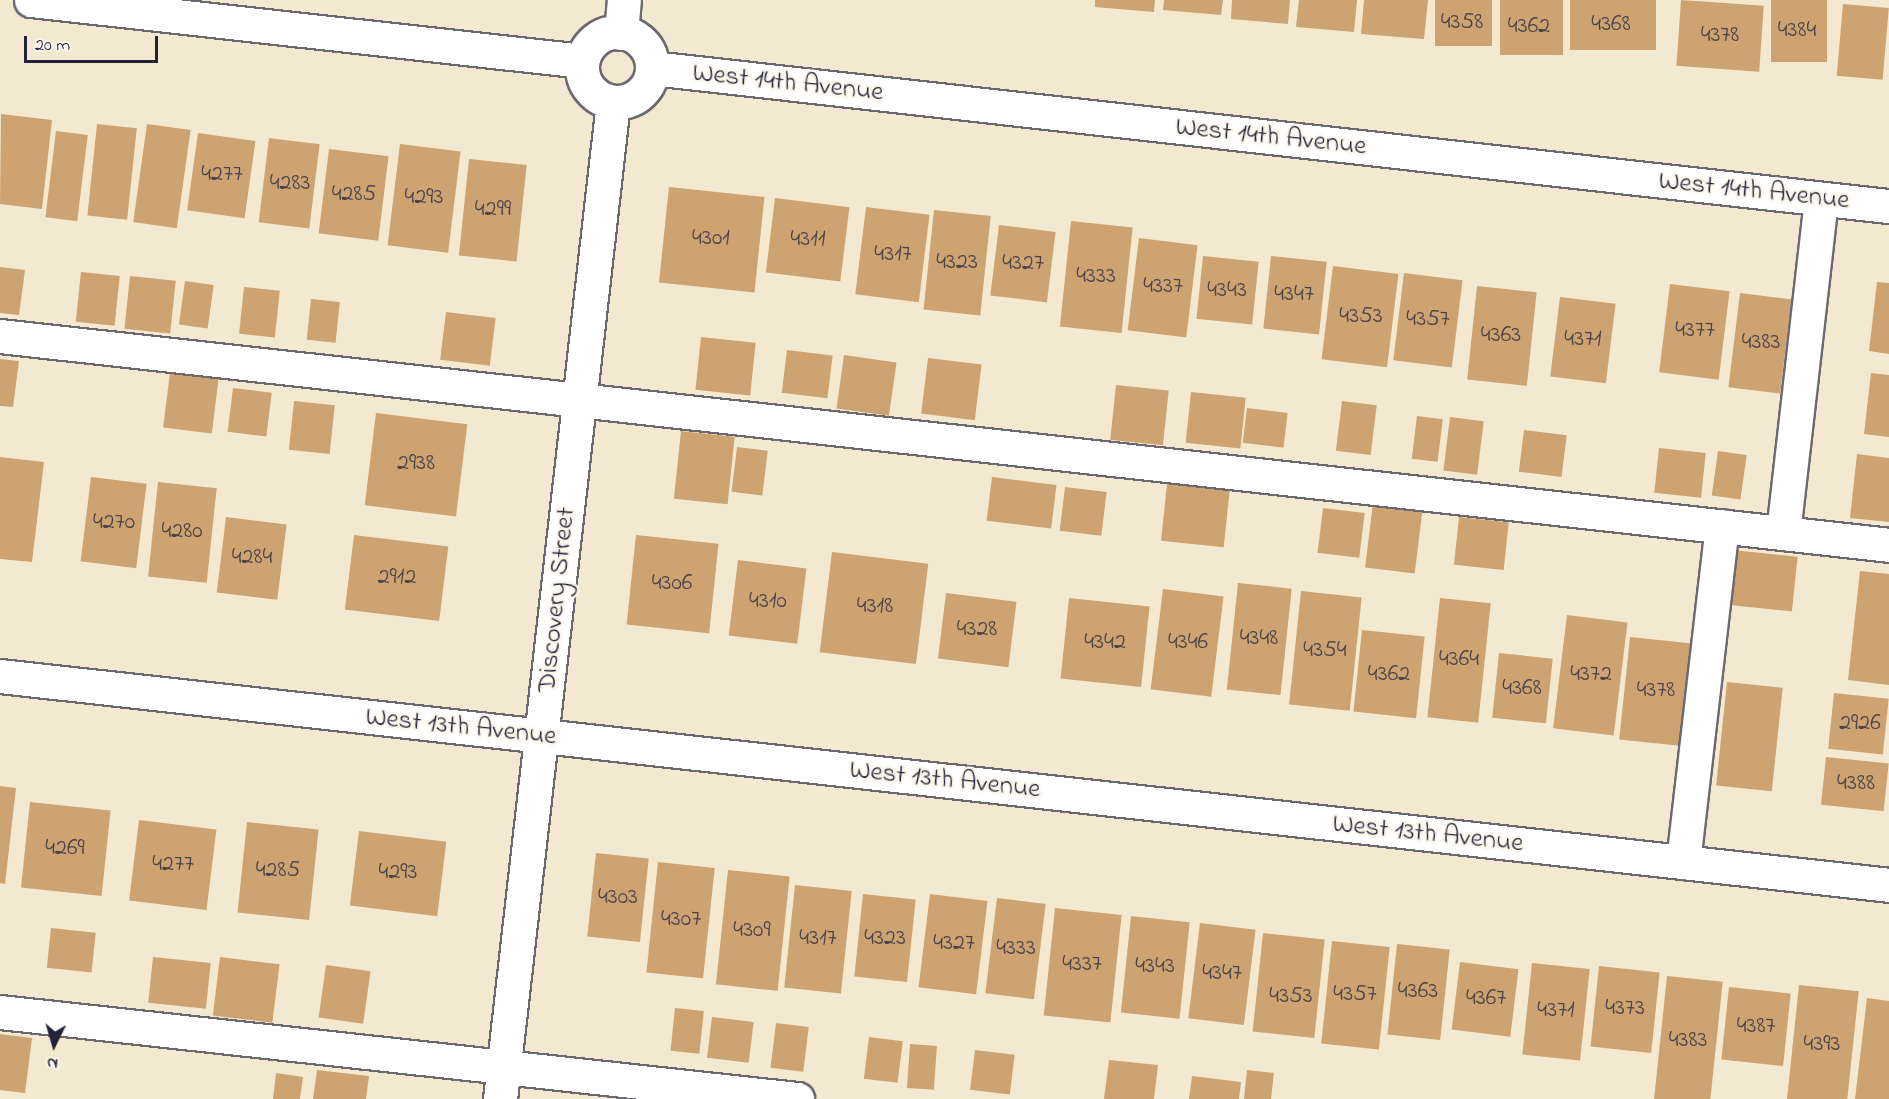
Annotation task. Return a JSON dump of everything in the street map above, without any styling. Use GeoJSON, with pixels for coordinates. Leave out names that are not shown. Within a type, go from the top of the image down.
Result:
{"type":"FeatureCollection","features":[{"type":"Feature","properties":{"kind":"street"},"geometry":{"type":"LineString","coordinates":[[31,0],[583,60]]}},
{"type":"Feature","properties":{"kind":"street"},"geometry":{"type":"LineString","coordinates":[[621,33],[624,0]]}},
{"type":"Feature","properties":{"kind":"street"},"geometry":{"type":"LineString","coordinates":[[621,33],[631,35],[647,48],[652,68],[644,90],[625,101],[613,102],[602,99],[586,83],[583,60],[601,36],[621,33]]}},
{"type":"Feature","properties":{"kind":"street","name":"West 14th Avenue"},"geometry":{"type":"LineString","coordinates":[[652,68],[1889,206]]}},
{"type":"Feature","properties":{"kind":"street","name":"Discovery Street"},"geometry":{"type":"LineString","coordinates":[[500,1099],[613,102]]}},
{"type":"Feature","properties":{"kind":"street"},"geometry":{"type":"LineString","coordinates":[[1783,533],[1821,199]]}},
{"type":"Feature","properties":{"kind":"street"},"geometry":{"type":"LineString","coordinates":[[0,336],[1889,544]]}},
{"type":"Feature","properties":{"kind":"street"},"geometry":{"type":"LineString","coordinates":[[1683,862],[1722,526]]}},
{"type":"Feature","properties":{"kind":"street","name":"West 13th Avenue"},"geometry":{"type":"LineString","coordinates":[[0,676],[1889,885]]}},
{"type":"Feature","properties":{"kind":"street"},"geometry":{"type":"LineString","coordinates":[[0,1012],[797,1099]]}},
{"type":"Feature","properties":{"kind":"building"},"geometry":{"type":"Polygon","coordinates":[[[1095,0],[1155,0],[1154,12],[1095,7],[1095,0]]]}},
{"type":"Feature","properties":{"kind":"building"},"geometry":{"type":"Polygon","coordinates":[[[1164,0],[1223,0],[1221,15],[1163,10],[1164,0]]]}},
{"type":"Feature","properties":{"kind":"building"},"geometry":{"type":"Polygon","coordinates":[[[1232,0],[1290,0],[1288,24],[1231,19],[1232,0]]]}},
{"type":"Feature","properties":{"kind":"building"},"geometry":{"type":"Polygon","coordinates":[[[1299,0],[1357,0],[1354,32],[1296,27],[1299,0]]]}},
{"type":"Feature","properties":{"kind":"building"},"geometry":{"type":"Polygon","coordinates":[[[1364,0],[1428,0],[1424,39],[1361,34],[1364,0]]]}},
{"type":"Feature","properties":{"kind":"building"},"geometry":{"type":"Polygon","coordinates":[[[1435,0],[1492,0],[1492,46],[1435,46],[1435,0]]]}},
{"type":"Feature","properties":{"kind":"building"},"geometry":{"type":"Polygon","coordinates":[[[1500,0],[1563,0],[1563,55],[1500,55],[1500,0]]]}},
{"type":"Feature","properties":{"kind":"building"},"geometry":{"type":"Polygon","coordinates":[[[1570,0],[1656,0],[1656,50],[1570,50],[1570,0]]]}},
{"type":"Feature","properties":{"kind":"building"},"geometry":{"type":"Polygon","coordinates":[[[1681,0],[1764,6],[1759,72],[1676,66],[1681,0]]]}},
{"type":"Feature","properties":{"kind":"building"},"geometry":{"type":"Polygon","coordinates":[[[1771,0],[1827,0],[1827,62],[1771,62],[1771,0]]]}},
{"type":"Feature","properties":{"kind":"building"},"geometry":{"type":"Polygon","coordinates":[[[1843,4],[1889,8],[1883,80],[1837,76],[1843,4]]]}},
{"type":"Feature","properties":{"kind":"building"},"geometry":{"type":"Polygon","coordinates":[[[1,114],[52,120],[42,209],[0,204],[1,114]]]}},
{"type":"Feature","properties":{"kind":"building"},"geometry":{"type":"Polygon","coordinates":[[[97,124],[137,128],[127,220],[87,215],[97,124]]]}},
{"type":"Feature","properties":{"kind":"building"},"geometry":{"type":"Polygon","coordinates":[[[147,124],[191,130],[177,228],[133,222],[147,124]]]}},
{"type":"Feature","properties":{"kind":"building"},"geometry":{"type":"Polygon","coordinates":[[[56,131],[88,135],[77,221],[45,217],[56,131]]]}},
{"type":"Feature","properties":{"kind":"building"},"geometry":{"type":"Polygon","coordinates":[[[198,133],[255,141],[245,218],[187,210],[198,133]]]}},
{"type":"Feature","properties":{"kind":"building"},"geometry":{"type":"Polygon","coordinates":[[[269,138],[320,144],[309,229],[259,222],[269,138]]]}},
{"type":"Feature","properties":{"kind":"building"},"geometry":{"type":"Polygon","coordinates":[[[400,144],[461,151],[448,253],[388,245],[400,144]]]}},
{"type":"Feature","properties":{"kind":"building"},"geometry":{"type":"Polygon","coordinates":[[[329,149],[389,156],[378,241],[319,233],[329,149]]]}},
{"type":"Feature","properties":{"kind":"building"},"geometry":{"type":"Polygon","coordinates":[[[469,159],[527,165],[517,262],[459,255],[469,159]]]}},
{"type":"Feature","properties":{"kind":"building"},"geometry":{"type":"Polygon","coordinates":[[[669,187],[764,197],[754,293],[659,282],[669,187]]]}},
{"type":"Feature","properties":{"kind":"building"},"geometry":{"type":"Polygon","coordinates":[[[775,198],[849,207],[840,282],[766,272],[775,198]]]}},
{"type":"Feature","properties":{"kind":"building"},"geometry":{"type":"Polygon","coordinates":[[[866,207],[930,215],[919,302],[855,294],[866,207]]]}},
{"type":"Feature","properties":{"kind":"building"},"geometry":{"type":"Polygon","coordinates":[[[934,210],[991,216],[980,315],[924,309],[934,210]]]}},
{"type":"Feature","properties":{"kind":"building"},"geometry":{"type":"Polygon","coordinates":[[[1071,221],[1133,227],[1122,333],[1060,326],[1071,221]]]}},
{"type":"Feature","properties":{"kind":"building"},"geometry":{"type":"Polygon","coordinates":[[[999,225],[1056,232],[1047,302],[990,295],[999,225]]]}},
{"type":"Feature","properties":{"kind":"building"},"geometry":{"type":"Polygon","coordinates":[[[1139,238],[1198,245],[1186,337],[1128,330],[1139,238]]]}},
{"type":"Feature","properties":{"kind":"building"},"geometry":{"type":"Polygon","coordinates":[[[1203,256],[1259,262],[1252,325],[1196,319],[1203,256]]]}},
{"type":"Feature","properties":{"kind":"building"},"geometry":{"type":"Polygon","coordinates":[[[1271,256],[1327,262],[1319,334],[1263,329],[1271,256]]]}},
{"type":"Feature","properties":{"kind":"building"},"geometry":{"type":"Polygon","coordinates":[[[1333,266],[1399,274],[1387,367],[1322,359],[1333,266]]]}},
{"type":"Feature","properties":{"kind":"building"},"geometry":{"type":"Polygon","coordinates":[[[0,267],[25,270],[19,315],[0,313],[0,267]]]}},
{"type":"Feature","properties":{"kind":"building"},"geometry":{"type":"Polygon","coordinates":[[[81,272],[120,276],[115,326],[76,322],[81,272]]]}},
{"type":"Feature","properties":{"kind":"building"},"geometry":{"type":"Polygon","coordinates":[[[1404,273],[1463,280],[1452,368],[1393,360],[1404,273]]]}},
{"type":"Feature","properties":{"kind":"building"},"geometry":{"type":"Polygon","coordinates":[[[130,276],[176,281],[170,334],[124,329],[130,276]]]}},
{"type":"Feature","properties":{"kind":"building"},"geometry":{"type":"Polygon","coordinates":[[[185,281],[214,285],[208,329],[179,325],[185,281]]]}},
{"type":"Feature","properties":{"kind":"building"},"geometry":{"type":"Polygon","coordinates":[[[1877,282],[1889,283],[1889,354],[1869,351],[1877,282]]]}},
{"type":"Feature","properties":{"kind":"building"},"geometry":{"type":"Polygon","coordinates":[[[1670,284],[1730,291],[1719,380],[1659,372],[1670,284]]]}},
{"type":"Feature","properties":{"kind":"building"},"geometry":{"type":"Polygon","coordinates":[[[1477,286],[1537,292],[1527,386],[1467,379],[1477,286]]]}},
{"type":"Feature","properties":{"kind":"building"},"geometry":{"type":"Polygon","coordinates":[[[244,287],[280,291],[275,338],[239,334],[244,287]]]}},
{"type":"Feature","properties":{"kind":"building"},"geometry":{"type":"Polygon","coordinates":[[[1740,293],[1792,299],[1780,394],[1728,387],[1740,293]]]}},
{"type":"Feature","properties":{"kind":"building"},"geometry":{"type":"Polygon","coordinates":[[[1560,297],[1616,304],[1606,383],[1550,376],[1560,297]]]}},
{"type":"Feature","properties":{"kind":"building"},"geometry":{"type":"Polygon","coordinates":[[[311,299],[340,302],[336,343],[307,340],[311,299]]]}},
{"type":"Feature","properties":{"kind":"building"},"geometry":{"type":"Polygon","coordinates":[[[446,312],[496,318],[490,366],[440,360],[446,312]]]}},
{"type":"Feature","properties":{"kind":"building"},"geometry":{"type":"Polygon","coordinates":[[[701,337],[756,343],[750,395],[695,390],[701,337]]]}},
{"type":"Feature","properties":{"kind":"building"},"geometry":{"type":"Polygon","coordinates":[[[787,350],[833,356],[827,398],[782,393],[787,350]]]}},
{"type":"Feature","properties":{"kind":"building"},"geometry":{"type":"Polygon","coordinates":[[[844,355],[896,362],[889,416],[836,408],[844,355]]]}},
{"type":"Feature","properties":{"kind":"building"},"geometry":{"type":"Polygon","coordinates":[[[928,358],[982,365],[975,420],[921,414],[928,358]]]}},
{"type":"Feature","properties":{"kind":"building"},"geometry":{"type":"Polygon","coordinates":[[[0,359],[19,361],[13,407],[0,406],[0,359]]]}},
{"type":"Feature","properties":{"kind":"building"},"geometry":{"type":"Polygon","coordinates":[[[171,364],[220,370],[212,433],[163,428],[171,364]]]}},
{"type":"Feature","properties":{"kind":"building"},"geometry":{"type":"Polygon","coordinates":[[[1871,373],[1889,375],[1889,437],[1864,434],[1871,373]]]}},
{"type":"Feature","properties":{"kind":"building"},"geometry":{"type":"Polygon","coordinates":[[[1116,385],[1169,391],[1163,445],[1110,440],[1116,385]]]}},
{"type":"Feature","properties":{"kind":"building"},"geometry":{"type":"Polygon","coordinates":[[[233,388],[272,393],[266,436],[228,432],[233,388]]]}},
{"type":"Feature","properties":{"kind":"building"},"geometry":{"type":"Polygon","coordinates":[[[1191,392],[1246,398],[1240,448],[1186,443],[1191,392]]]}},
{"type":"Feature","properties":{"kind":"building"},"geometry":{"type":"Polygon","coordinates":[[[294,401],[335,405],[330,454],[289,450],[294,401]]]}},
{"type":"Feature","properties":{"kind":"building"},"geometry":{"type":"Polygon","coordinates":[[[1342,401],[1377,405],[1371,455],[1336,451],[1342,401]]]}},
{"type":"Feature","properties":{"kind":"building"},"geometry":{"type":"Polygon","coordinates":[[[1247,408],[1288,413],[1283,448],[1243,443],[1247,408]]]}},
{"type":"Feature","properties":{"kind":"building"},"geometry":{"type":"Polygon","coordinates":[[[376,413],[467,424],[456,517],[365,505],[376,413]]]}},
{"type":"Feature","properties":{"kind":"building"},"geometry":{"type":"Polygon","coordinates":[[[1417,416],[1443,419],[1438,462],[1412,459],[1417,416]]]}},
{"type":"Feature","properties":{"kind":"building"},"geometry":{"type":"Polygon","coordinates":[[[1450,417],[1484,421],[1477,475],[1443,471],[1450,417]]]}},
{"type":"Feature","properties":{"kind":"building"},"geometry":{"type":"Polygon","coordinates":[[[1524,430],[1567,435],[1562,477],[1519,472],[1524,430]]]}},
{"type":"Feature","properties":{"kind":"building"},"geometry":{"type":"Polygon","coordinates":[[[681,431],[735,437],[728,504],[674,499],[681,431]]]}},
{"type":"Feature","properties":{"kind":"building"},"geometry":{"type":"Polygon","coordinates":[[[737,447],[768,451],[762,495],[732,492],[737,447]]]}},
{"type":"Feature","properties":{"kind":"building"},"geometry":{"type":"Polygon","coordinates":[[[1659,448],[1706,453],[1701,498],[1654,493],[1659,448]]]}},
{"type":"Feature","properties":{"kind":"building"},"geometry":{"type":"Polygon","coordinates":[[[1718,451],[1747,455],[1740,500],[1712,496],[1718,451]]]}},
{"type":"Feature","properties":{"kind":"building"},"geometry":{"type":"Polygon","coordinates":[[[1857,454],[1889,458],[1889,522],[1850,518],[1857,454]]]}},
{"type":"Feature","properties":{"kind":"building"},"geometry":{"type":"Polygon","coordinates":[[[0,457],[44,462],[32,562],[0,559],[0,457]]]}},
{"type":"Feature","properties":{"kind":"building"},"geometry":{"type":"Polygon","coordinates":[[[91,477],[147,484],[136,568],[81,561],[91,477]]]}},
{"type":"Feature","properties":{"kind":"building"},"geometry":{"type":"Polygon","coordinates":[[[992,477],[1057,485],[1051,529],[987,521],[992,477]]]}},
{"type":"Feature","properties":{"kind":"building"},"geometry":{"type":"Polygon","coordinates":[[[158,482],[217,488],[207,583],[148,576],[158,482]]]}},
{"type":"Feature","properties":{"kind":"building"},"geometry":{"type":"Polygon","coordinates":[[[1167,484],[1230,491],[1224,547],[1161,541],[1167,484]]]}},
{"type":"Feature","properties":{"kind":"building"},"geometry":{"type":"Polygon","coordinates":[[[1065,487],[1107,492],[1101,536],[1060,531],[1065,487]]]}},
{"type":"Feature","properties":{"kind":"building"},"geometry":{"type":"Polygon","coordinates":[[[1373,503],[1423,509],[1415,574],[1365,568],[1373,503]]]}},
{"type":"Feature","properties":{"kind":"building"},"geometry":{"type":"Polygon","coordinates":[[[1323,508],[1365,513],[1359,558],[1318,553],[1323,508]]]}},
{"type":"Feature","properties":{"kind":"building"},"geometry":{"type":"Polygon","coordinates":[[[226,517],[287,524],[277,600],[217,592],[226,517]]]}},
{"type":"Feature","properties":{"kind":"building"},"geometry":{"type":"Polygon","coordinates":[[[1459,517],[1509,522],[1504,570],[1454,565],[1459,517]]]}},
{"type":"Feature","properties":{"kind":"building"},"geometry":{"type":"Polygon","coordinates":[[[354,535],[448,547],[439,621],[345,609],[354,535]]]}},
{"type":"Feature","properties":{"kind":"building"},"geometry":{"type":"Polygon","coordinates":[[[636,535],[719,544],[709,633],[627,625],[636,535]]]}},
{"type":"Feature","properties":{"kind":"building"},"geometry":{"type":"Polygon","coordinates":[[[1733,550],[1798,557],[1792,611],[1727,605],[1733,550]]]}},
{"type":"Feature","properties":{"kind":"building"},"geometry":{"type":"Polygon","coordinates":[[[832,552],[928,564],[916,664],[820,652],[832,552]]]}},
{"type":"Feature","properties":{"kind":"building"},"geometry":{"type":"Polygon","coordinates":[[[738,560],[806,568],[797,644],[729,635],[738,560]]]}},
{"type":"Feature","properties":{"kind":"building"},"geometry":{"type":"Polygon","coordinates":[[[1860,571],[1889,574],[1889,685],[1848,680],[1860,571]]]}},
{"type":"Feature","properties":{"kind":"building"},"geometry":{"type":"Polygon","coordinates":[[[1238,583],[1292,589],[1281,695],[1227,689],[1238,583]]]}},
{"type":"Feature","properties":{"kind":"building"},"geometry":{"type":"Polygon","coordinates":[[[1163,589],[1224,596],[1211,697],[1151,689],[1163,589]]]}},
{"type":"Feature","properties":{"kind":"building"},"geometry":{"type":"Polygon","coordinates":[[[1301,591],[1362,597],[1350,711],[1289,704],[1301,591]]]}},
{"type":"Feature","properties":{"kind":"building"},"geometry":{"type":"Polygon","coordinates":[[[946,593],[1016,602],[1008,667],[938,659],[946,593]]]}},
{"type":"Feature","properties":{"kind":"building"},"geometry":{"type":"Polygon","coordinates":[[[1069,598],[1150,606],[1141,687],[1061,679],[1069,598]]]}},
{"type":"Feature","properties":{"kind":"building"},"geometry":{"type":"Polygon","coordinates":[[[1440,598],[1491,603],[1478,723],[1427,717],[1440,598]]]}},
{"type":"Feature","properties":{"kind":"building"},"geometry":{"type":"Polygon","coordinates":[[[1567,615],[1628,622],[1614,736],[1553,728],[1567,615]]]}},
{"type":"Feature","properties":{"kind":"building"},"geometry":{"type":"Polygon","coordinates":[[[1362,630],[1425,637],[1416,718],[1353,712],[1362,630]]]}},
{"type":"Feature","properties":{"kind":"building"},"geometry":{"type":"Polygon","coordinates":[[[1630,637],[1693,644],[1682,746],[1619,739],[1630,637]]]}},
{"type":"Feature","properties":{"kind":"building"},"geometry":{"type":"Polygon","coordinates":[[[1499,653],[1553,659],[1546,723],[1492,718],[1499,653]]]}},
{"type":"Feature","properties":{"kind":"building"},"geometry":{"type":"Polygon","coordinates":[[[1727,682],[1783,688],[1772,791],[1716,785],[1727,682]]]}},
{"type":"Feature","properties":{"kind":"building"},"geometry":{"type":"Polygon","coordinates":[[[1834,693],[1889,699],[1883,754],[1828,749],[1834,693]]]}},
{"type":"Feature","properties":{"kind":"building"},"geometry":{"type":"Polygon","coordinates":[[[1826,757],[1889,764],[1884,811],[1821,805],[1826,757]]]}},
{"type":"Feature","properties":{"kind":"building"},"geometry":{"type":"Polygon","coordinates":[[[0,786],[16,788],[5,884],[0,883],[0,786]]]}},
{"type":"Feature","properties":{"kind":"building"},"geometry":{"type":"Polygon","coordinates":[[[30,802],[111,810],[102,896],[21,888],[30,802]]]}},
{"type":"Feature","properties":{"kind":"building"},"geometry":{"type":"Polygon","coordinates":[[[139,820],[216,830],[207,910],[129,900],[139,820]]]}},
{"type":"Feature","properties":{"kind":"building"},"geometry":{"type":"Polygon","coordinates":[[[247,822],[319,830],[309,920],[237,913],[247,822]]]}},
{"type":"Feature","properties":{"kind":"building"},"geometry":{"type":"Polygon","coordinates":[[[359,831],[446,842],[437,916],[350,905],[359,831]]]}},
{"type":"Feature","properties":{"kind":"building"},"geometry":{"type":"Polygon","coordinates":[[[596,853],[649,859],[640,942],[587,937],[596,853]]]}},
{"type":"Feature","properties":{"kind":"building"},"geometry":{"type":"Polygon","coordinates":[[[658,862],[715,868],[703,978],[646,972],[658,862]]]}},
{"type":"Feature","properties":{"kind":"building"},"geometry":{"type":"Polygon","coordinates":[[[728,870],[790,876],[778,991],[716,984],[728,870]]]}},
{"type":"Feature","properties":{"kind":"building"},"geometry":{"type":"Polygon","coordinates":[[[795,885],[852,891],[841,993],[784,987],[795,885]]]}},
{"type":"Feature","properties":{"kind":"building"},"geometry":{"type":"Polygon","coordinates":[[[863,894],[916,900],[907,982],[854,977],[863,894]]]}},
{"type":"Feature","properties":{"kind":"building"},"geometry":{"type":"Polygon","coordinates":[[[930,894],[988,901],[976,994],[919,987],[930,894]]]}},
{"type":"Feature","properties":{"kind":"building"},"geometry":{"type":"Polygon","coordinates":[[[997,898],[1046,904],[1034,999],[985,993],[997,898]]]}},
{"type":"Feature","properties":{"kind":"building"},"geometry":{"type":"Polygon","coordinates":[[[1055,908],[1122,915],[1110,1022],[1044,1015],[1055,908]]]}},
{"type":"Feature","properties":{"kind":"building"},"geometry":{"type":"Polygon","coordinates":[[[1131,916],[1190,922],[1180,1019],[1121,1012],[1131,916]]]}},
{"type":"Feature","properties":{"kind":"building"},"geometry":{"type":"Polygon","coordinates":[[[1200,923],[1256,930],[1244,1025],[1188,1018],[1200,923]]]}},
{"type":"Feature","properties":{"kind":"building"},"geometry":{"type":"Polygon","coordinates":[[[51,928],[96,933],[92,972],[47,968],[51,928]]]}},
{"type":"Feature","properties":{"kind":"building"},"geometry":{"type":"Polygon","coordinates":[[[1263,933],[1325,939],[1314,1038],[1253,1031],[1263,933]]]}},
{"type":"Feature","properties":{"kind":"building"},"geometry":{"type":"Polygon","coordinates":[[[1332,941],[1390,947],[1379,1049],[1321,1043],[1332,941]]]}},
{"type":"Feature","properties":{"kind":"building"},"geometry":{"type":"Polygon","coordinates":[[[1397,944],[1450,950],[1440,1040],[1387,1035],[1397,944]]]}},
{"type":"Feature","properties":{"kind":"building"},"geometry":{"type":"Polygon","coordinates":[[[153,957],[211,963],[206,1009],[148,1003],[153,957]]]}},
{"type":"Feature","properties":{"kind":"building"},"geometry":{"type":"Polygon","coordinates":[[[220,957],[280,964],[272,1023],[213,1016],[220,957]]]}},
{"type":"Feature","properties":{"kind":"building"},"geometry":{"type":"Polygon","coordinates":[[[1460,962],[1519,969],[1510,1037],[1452,1029],[1460,962]]]}},
{"type":"Feature","properties":{"kind":"building"},"geometry":{"type":"Polygon","coordinates":[[[1532,963],[1590,969],[1580,1061],[1522,1054],[1532,963]]]}},
{"type":"Feature","properties":{"kind":"building"},"geometry":{"type":"Polygon","coordinates":[[[326,965],[371,971],[363,1024],[319,1017],[326,965]]]}},
{"type":"Feature","properties":{"kind":"building"},"geometry":{"type":"Polygon","coordinates":[[[1599,966],[1660,972],[1651,1053],[1591,1047],[1599,966]]]}},
{"type":"Feature","properties":{"kind":"building"},"geometry":{"type":"Polygon","coordinates":[[[1667,976],[1723,982],[1710,1099],[1654,1099],[1667,976]]]}},
{"type":"Feature","properties":{"kind":"building"},"geometry":{"type":"Polygon","coordinates":[[[1799,985],[1859,991],[1847,1099],[1787,1099],[1799,985]]]}},
{"type":"Feature","properties":{"kind":"building"},"geometry":{"type":"Polygon","coordinates":[[[1729,987],[1791,993],[1783,1066],[1721,1060],[1729,987]]]}},
{"type":"Feature","properties":{"kind":"building"},"geometry":{"type":"Polygon","coordinates":[[[1867,998],[1889,1001],[1889,1099],[1855,1099],[1867,998]]]}},
{"type":"Feature","properties":{"kind":"building"},"geometry":{"type":"Polygon","coordinates":[[[675,1008],[704,1011],[699,1054],[671,1051],[675,1008]]]}},
{"type":"Feature","properties":{"kind":"building"},"geometry":{"type":"Polygon","coordinates":[[[712,1017],[754,1022],[749,1063],[707,1058],[712,1017]]]}},
{"type":"Feature","properties":{"kind":"building"},"geometry":{"type":"Polygon","coordinates":[[[776,1023],[809,1027],[803,1072],[771,1068],[776,1023]]]}},
{"type":"Feature","properties":{"kind":"building"},"geometry":{"type":"Polygon","coordinates":[[[0,1034],[32,1038],[25,1093],[0,1090],[0,1034]]]}},
{"type":"Feature","properties":{"kind":"building"},"geometry":{"type":"Polygon","coordinates":[[[869,1037],[903,1041],[898,1083],[864,1079],[869,1037]]]}},
{"type":"Feature","properties":{"kind":"building"},"geometry":{"type":"Polygon","coordinates":[[[910,1044],[937,1046],[934,1090],[907,1088],[910,1044]]]}},
{"type":"Feature","properties":{"kind":"building"},"geometry":{"type":"Polygon","coordinates":[[[975,1050],[1015,1055],[1010,1095],[970,1090],[975,1050]]]}},
{"type":"Feature","properties":{"kind":"building"},"geometry":{"type":"Polygon","coordinates":[[[1109,1060],[1158,1065],[1154,1099],[1104,1099],[1109,1060]]]}},
{"type":"Feature","properties":{"kind":"building"},"geometry":{"type":"Polygon","coordinates":[[[317,1070],[369,1076],[366,1099],[313,1099],[317,1070]]]}},
{"type":"Feature","properties":{"kind":"building"},"geometry":{"type":"Polygon","coordinates":[[[1247,1070],[1274,1073],[1271,1099],[1244,1099],[1247,1070]]]}},
{"type":"Feature","properties":{"kind":"building"},"geometry":{"type":"Polygon","coordinates":[[[276,1073],[303,1077],[300,1099],[273,1099],[276,1073]]]}},
{"type":"Feature","properties":{"kind":"building"},"geometry":{"type":"Polygon","coordinates":[[[1192,1076],[1241,1082],[1239,1099],[1189,1099],[1192,1076]]]}}]}
